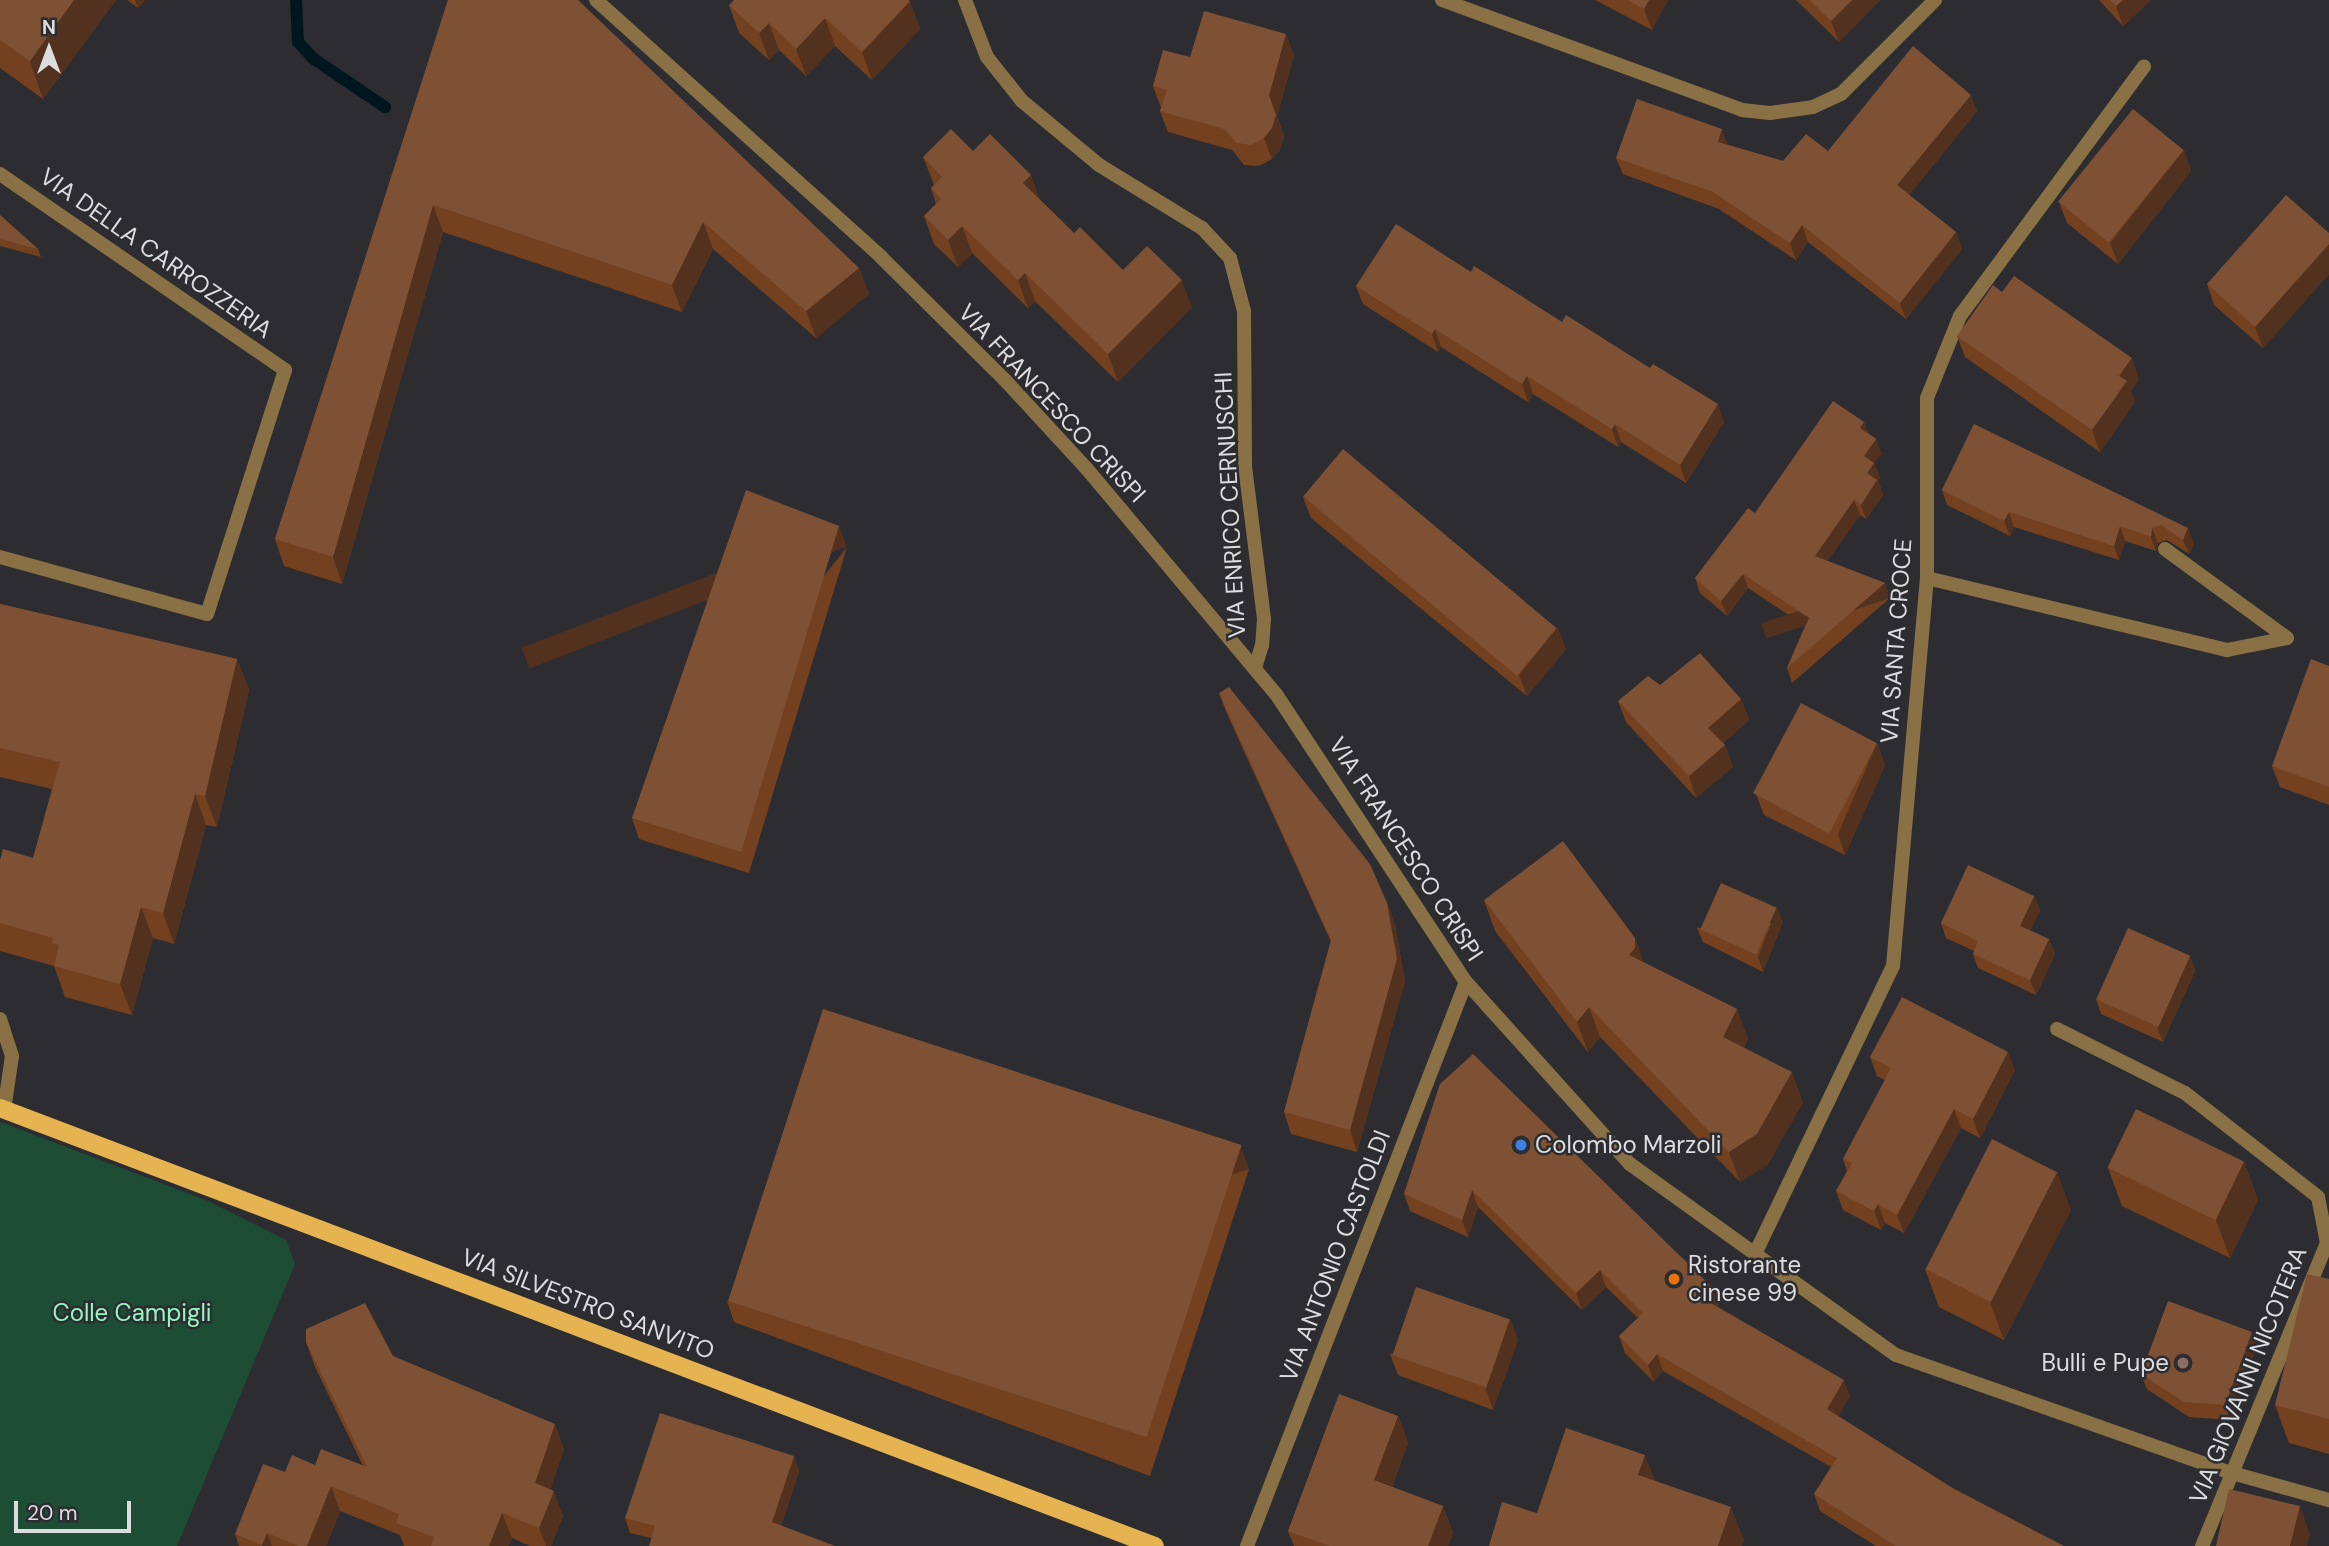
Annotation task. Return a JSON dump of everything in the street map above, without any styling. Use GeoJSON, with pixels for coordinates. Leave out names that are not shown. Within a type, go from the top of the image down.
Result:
{"type":"FeatureCollection","features":[{"type":"Feature","properties":{"kind":"main road","name":"VIA SILVESTRO SANVITO"},"geometry":{"type":"LineString","coordinates":[[2,1109],[1155,1546]]}},
{"type":"Feature","properties":{"kind":"street","name":"VIA FRANCESCO CRISPI"},"geometry":{"type":"LineString","coordinates":[[596,0],[881,257],[1004,379],[1087,468],[1287,709],[1466,982],[1630,1164],[1896,1355],[2232,1473],[2329,1500]]}},
{"type":"Feature","properties":{"kind":"street","name":"VIA ENRICO CERNUSCHI"},"geometry":{"type":"LineString","coordinates":[[965,0],[986,57],[1021,102],[1099,165],[1202,228],[1230,258],[1244,311],[1245,466],[1264,619],[1262,645],[1255,668]]}},
{"type":"Feature","properties":{"kind":"street"},"geometry":{"type":"LineString","coordinates":[[1442,0],[1742,110],[1769,113],[1813,107],[1841,94],[1935,0]]}},
{"type":"Feature","properties":{"kind":"street","name":"VIA SANTA CROCE"},"geometry":{"type":"LineString","coordinates":[[1755,1254],[1893,966],[1927,579],[1927,398],[1960,316],[2144,66]]}},
{"type":"Feature","properties":{"kind":"street","name":"VIA DELLA CARROZZERIA"},"geometry":{"type":"LineString","coordinates":[[0,174],[285,370],[207,614],[0,556]]}},
{"type":"Feature","properties":{"kind":"street"},"geometry":{"type":"LineString","coordinates":[[1927,579],[2227,650],[2287,638],[2165,549]]}},
{"type":"Feature","properties":{"kind":"street","name":"VIA ANTONIO CASTOLDI"},"geometry":{"type":"LineString","coordinates":[[1247,1546],[1466,982]]}},
{"type":"Feature","properties":{"kind":"street","name":"VIA SILVESTRO SANVITO"},"geometry":{"type":"LineString","coordinates":[[0,1019],[12,1056],[2,1109]]}},
{"type":"Feature","properties":{"kind":"street","name":"VIA GIOVANNI NICOTERA"},"geometry":{"type":"LineString","coordinates":[[2057,1029],[2185,1093],[2318,1197],[2327,1243],[2202,1546]]}},
{"type":"Feature","properties":{"kind":"green space","name":"Colle Campigli"},"geometry":{"type":"Polygon","coordinates":[[[0,1122],[208,1201],[286,1240],[295,1264],[177,1546],[0,1546],[0,1122]]]}},
{"type":"Feature","properties":{"kind":"building"},"geometry":{"type":"Polygon","coordinates":[[[0,0],[74,0],[30,61],[0,40],[0,0]]]}},
{"type":"Feature","properties":{"kind":"building"},"geometry":{"type":"Polygon","coordinates":[[[448,0],[578,0],[859,268],[806,311],[703,222],[672,285],[433,205],[333,557],[275,539],[448,0]]]}},
{"type":"Feature","properties":{"kind":"building"},"geometry":{"type":"Polygon","coordinates":[[[734,0],[910,1],[862,52],[825,18],[796,49],[769,23],[759,33],[729,5],[734,0]]]}},
{"type":"Feature","properties":{"kind":"building"},"geometry":{"type":"Polygon","coordinates":[[[1628,0],[1649,0],[1644,9],[1628,0]]]}},
{"type":"Feature","properties":{"kind":"building"},"geometry":{"type":"Polygon","coordinates":[[[1810,0],[1852,0],[1831,21],[1810,0]]]}},
{"type":"Feature","properties":{"kind":"building"},"geometry":{"type":"Polygon","coordinates":[[[2110,0],[2123,0],[2116,6],[2110,0]]]}},
{"type":"Feature","properties":{"kind":"building"},"geometry":{"type":"Polygon","coordinates":[[[1204,11],[1286,34],[1269,95],[1276,115],[1272,128],[1264,138],[1251,145],[1237,143],[1224,129],[1160,111],[1167,90],[1153,86],[1163,50],[1190,57],[1204,11]]]}},
{"type":"Feature","properties":{"kind":"building"},"geometry":{"type":"Polygon","coordinates":[[[1913,46],[1971,95],[1897,185],[1956,232],[1900,303],[1802,225],[1790,243],[1713,192],[1616,158],[1637,99],[1722,129],[1718,142],[1783,161],[1806,134],[1828,151],[1913,46]]]}},
{"type":"Feature","properties":{"kind":"building"},"geometry":{"type":"Polygon","coordinates":[[[2133,109],[2184,150],[2109,242],[2058,201],[2133,109]]]}},
{"type":"Feature","properties":{"kind":"building"},"geometry":{"type":"Polygon","coordinates":[[[951,129],[973,151],[990,134],[1031,175],[1023,183],[1074,233],[1080,227],[1123,270],[1147,246],[1182,280],[1108,354],[1025,273],[1018,280],[962,226],[948,240],[924,216],[941,199],[931,188],[942,177],[923,157],[951,129]]]}},
{"type":"Feature","properties":{"kind":"building"},"geometry":{"type":"Polygon","coordinates":[[[2286,195],[2329,233],[2329,244],[2255,327],[2207,284],[2286,195]]]}},
{"type":"Feature","properties":{"kind":"building"},"geometry":{"type":"Polygon","coordinates":[[[0,215],[38,249],[0,239],[0,215]]]}},
{"type":"Feature","properties":{"kind":"building"},"geometry":{"type":"Polygon","coordinates":[[[1396,224],[1471,272],[1474,266],[1562,322],[1566,315],[1650,368],[1653,364],[1718,404],[1680,465],[1615,424],[1612,429],[1527,376],[1522,384],[1435,329],[1432,334],[1356,286],[1396,224]]]}},
{"type":"Feature","properties":{"kind":"building"},"geometry":{"type":"Polygon","coordinates":[[[2014,276],[2132,358],[2119,376],[2127,381],[2092,430],[1957,336],[1993,285],[2002,292],[2014,276]]]}},
{"type":"Feature","properties":{"kind":"building"},"geometry":{"type":"Polygon","coordinates":[[[1833,401],[1864,422],[1860,428],[1876,439],[1864,456],[1874,463],[1867,473],[1877,480],[1861,505],[1854,500],[1815,556],[1885,583],[1787,668],[1809,618],[1743,574],[1721,601],[1695,578],[1748,508],[1755,513],[1833,401]]]}},
{"type":"Feature","properties":{"kind":"building"},"geometry":{"type":"Polygon","coordinates":[[[1974,424],[2188,528],[2183,540],[2161,525],[2152,528],[2151,537],[2120,526],[2114,546],[2009,512],[2004,521],[1942,490],[1974,424]]]}},
{"type":"Feature","properties":{"kind":"building"},"geometry":{"type":"Polygon","coordinates":[[[1343,449],[1557,628],[1517,676],[1303,496],[1343,449]]]}},
{"type":"Feature","properties":{"kind":"building"},"geometry":{"type":"Polygon","coordinates":[[[746,490],[839,526],[741,852],[632,818],[746,490]]]}},
{"type":"Feature","properties":{"kind":"building"},"geometry":{"type":"Polygon","coordinates":[[[0,604],[237,659],[205,796],[195,794],[163,913],[141,907],[120,984],[54,966],[59,945],[52,943],[53,938],[0,923],[0,860],[3,849],[33,858],[60,762],[0,748],[0,604]]]}},
{"type":"Feature","properties":{"kind":"building"},"geometry":{"type":"Polygon","coordinates":[[[1700,653],[1741,699],[1708,728],[1725,745],[1689,776],[1618,701],[1648,676],[1660,685],[1700,653]]]}},
{"type":"Feature","properties":{"kind":"building"},"geometry":{"type":"Polygon","coordinates":[[[2311,659],[2329,666],[2329,787],[2272,766],[2311,659]]]}},
{"type":"Feature","properties":{"kind":"building"},"geometry":{"type":"Polygon","coordinates":[[[1229,687],[1370,864],[1387,903],[1397,959],[1350,1130],[1284,1112],[1331,940],[1219,693],[1229,687]]]}},
{"type":"Feature","properties":{"kind":"building"},"geometry":{"type":"Polygon","coordinates":[[[1801,703],[1877,743],[1829,833],[1753,793],[1801,703]]]}},
{"type":"Feature","properties":{"kind":"building"},"geometry":{"type":"Polygon","coordinates":[[[1563,841],[1635,938],[1635,948],[1629,955],[1737,1009],[1723,1037],[1792,1072],[1757,1134],[1729,1152],[1589,1007],[1577,1022],[1484,900],[1563,841]]]}},
{"type":"Feature","properties":{"kind":"building"},"geometry":{"type":"Polygon","coordinates":[[[1968,865],[2034,896],[2020,926],[2049,939],[2030,980],[1973,954],[1978,941],[1941,923],[1968,865]]]}},
{"type":"Feature","properties":{"kind":"building"},"geometry":{"type":"Polygon","coordinates":[[[1721,883],[1777,908],[1756,954],[1700,930],[1721,883]]]}},
{"type":"Feature","properties":{"kind":"building"},"geometry":{"type":"Polygon","coordinates":[[[2128,928],[2190,956],[2158,1027],[2096,999],[2128,928]]]}},
{"type":"Feature","properties":{"kind":"building"},"geometry":{"type":"Polygon","coordinates":[[[1902,997],[2008,1052],[1973,1119],[1954,1109],[1897,1215],[1878,1204],[1874,1211],[1836,1191],[1852,1163],[1843,1159],[1891,1068],[1870,1057],[1902,997]]]}},
{"type":"Feature","properties":{"kind":"building"},"geometry":{"type":"Polygon","coordinates":[[[823,1009],[1241,1145],[1147,1437],[728,1301],[823,1009]]]}},
{"type":"Feature","properties":{"kind":"building"},"geometry":{"type":"Polygon","coordinates":[[[1473,1054],[1713,1288],[1704,1299],[1844,1380],[1827,1409],[1954,1489],[2064,1546],[1896,1546],[1814,1494],[1837,1458],[1657,1354],[1648,1365],[1619,1336],[1643,1313],[1600,1270],[1576,1293],[1472,1190],[1462,1220],[1404,1194],[1440,1084],[1473,1054]]]}},
{"type":"Feature","properties":{"kind":"building"},"geometry":{"type":"Polygon","coordinates":[[[2136,1109],[2244,1162],[2215,1220],[2108,1167],[2136,1109]]]}},
{"type":"Feature","properties":{"kind":"building"},"geometry":{"type":"Polygon","coordinates":[[[1992,1139],[2057,1172],[1991,1302],[1926,1269],[1992,1139]]]}},
{"type":"Feature","properties":{"kind":"building"},"geometry":{"type":"Polygon","coordinates":[[[2307,1274],[2329,1279],[2329,1419],[2275,1405],[2307,1274]]]}},
{"type":"Feature","properties":{"kind":"building"},"geometry":{"type":"Polygon","coordinates":[[[1416,1287],[1510,1319],[1486,1387],[1393,1355],[1416,1287]]]}},
{"type":"Feature","properties":{"kind":"building"},"geometry":{"type":"Polygon","coordinates":[[[2168,1301],[2252,1332],[2225,1405],[2184,1402],[2141,1374],[2168,1301]]]}},
{"type":"Feature","properties":{"kind":"building"},"geometry":{"type":"Polygon","coordinates":[[[365,1303],[393,1356],[555,1424],[535,1483],[554,1491],[539,1528],[502,1513],[489,1546],[431,1546],[434,1537],[396,1523],[399,1514],[331,1486],[307,1546],[299,1546],[267,1533],[262,1545],[235,1534],[263,1464],[285,1472],[292,1455],[315,1465],[321,1449],[367,1467],[306,1342],[306,1329],[365,1303]]]}},
{"type":"Feature","properties":{"kind":"building"},"geometry":{"type":"Polygon","coordinates":[[[1339,1394],[1398,1416],[1374,1480],[1443,1506],[1428,1546],[1329,1546],[1288,1531],[1339,1394]]]}},
{"type":"Feature","properties":{"kind":"building"},"geometry":{"type":"Polygon","coordinates":[[[660,1413],[794,1456],[772,1522],[835,1546],[649,1546],[655,1526],[625,1518],[660,1413]]]}},
{"type":"Feature","properties":{"kind":"building"},"geometry":{"type":"Polygon","coordinates":[[[1566,1428],[1645,1455],[1638,1475],[1731,1507],[1718,1546],[1489,1546],[1502,1502],[1537,1513],[1566,1428]]]}},
{"type":"Feature","properties":{"kind":"building"},"geometry":{"type":"Polygon","coordinates":[[[2229,1489],[2300,1506],[2290,1546],[2216,1546],[2229,1489]]]}},
{"type":"Feature","properties":{"kind":"waterway"},"geometry":{"type":"LineString","coordinates":[[296,0],[298,42],[314,59],[385,107]]}},
{"type":"Feature","properties":{"kind":"place","name":"Colombo Marzoli"},"geometry":{"type":"Point","coordinates":[1521,1145]}},
{"type":"Feature","properties":{"kind":"place","name":"Ristorante cinese 99"},"geometry":{"type":"Point","coordinates":[1674,1279]}},
{"type":"Feature","properties":{"kind":"place","name":"Bulli e Pupe"},"geometry":{"type":"Point","coordinates":[2183,1363]}}]}
